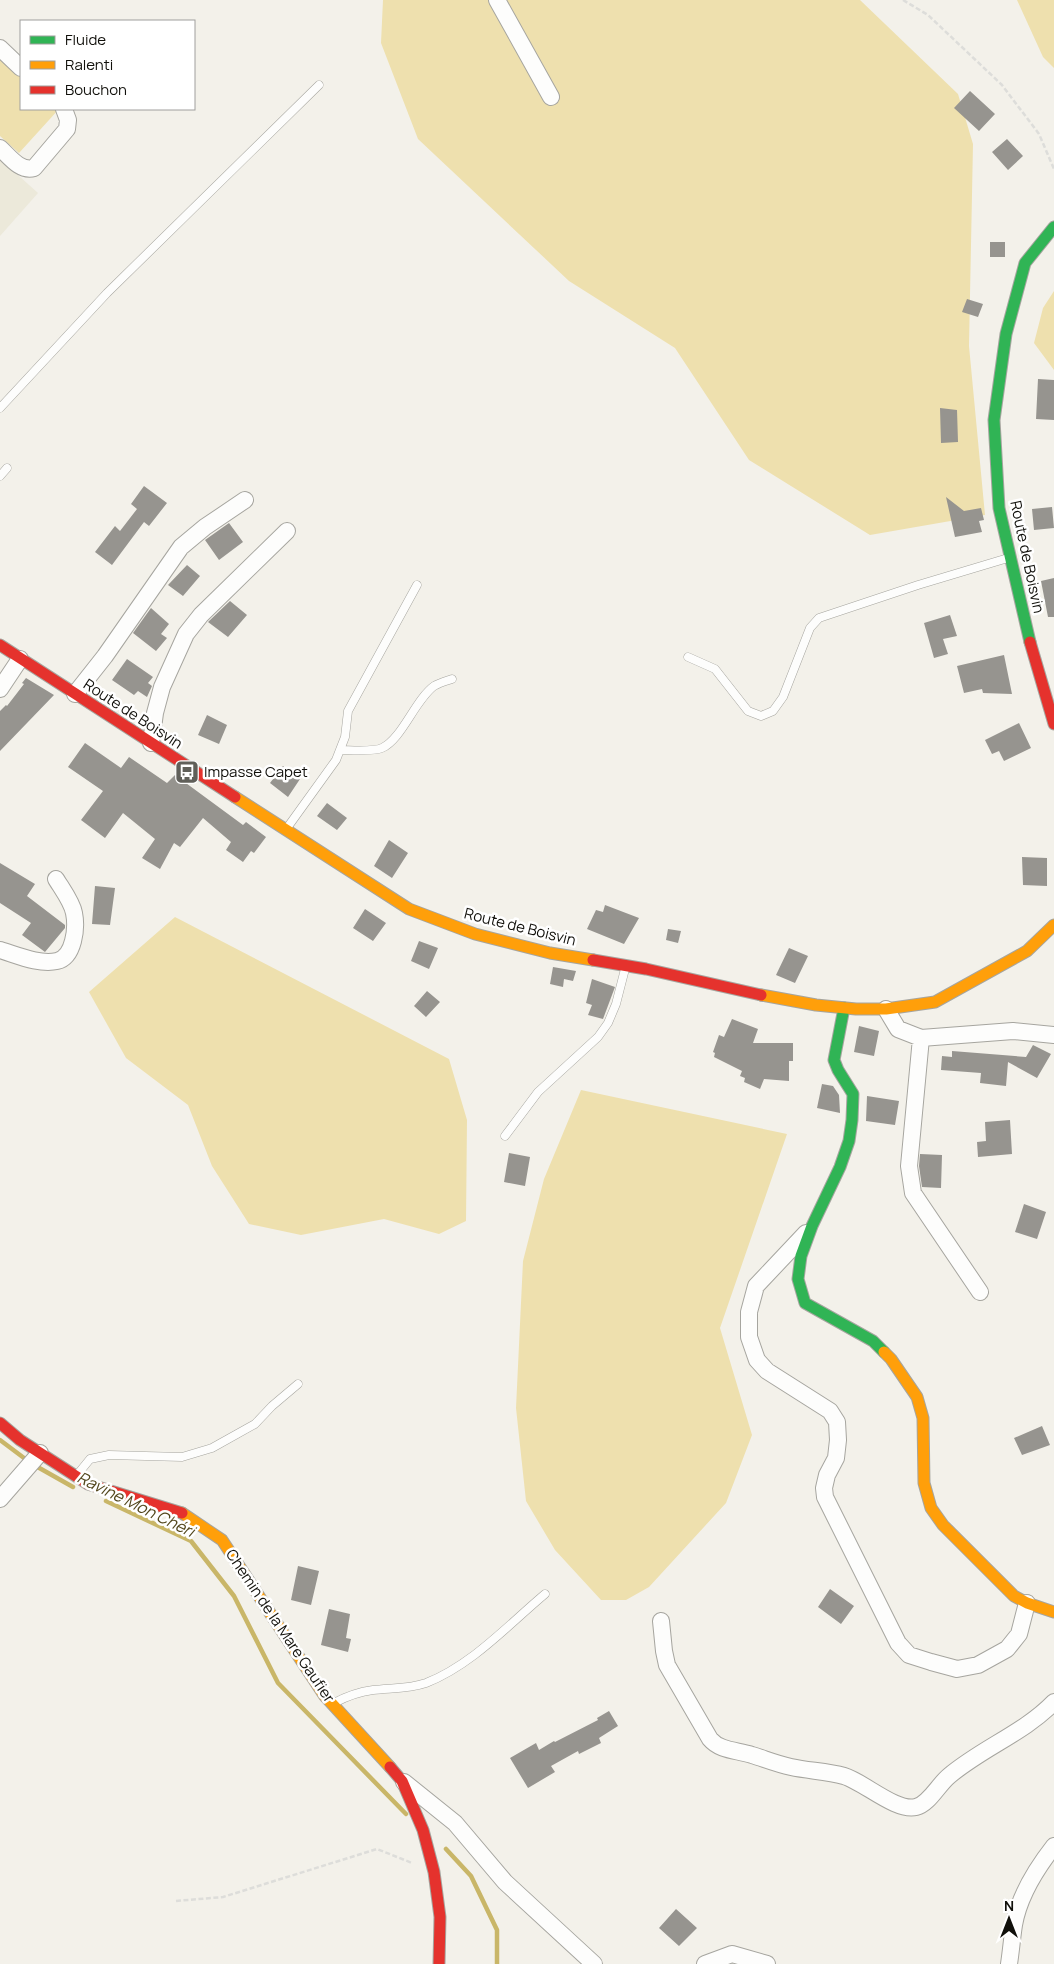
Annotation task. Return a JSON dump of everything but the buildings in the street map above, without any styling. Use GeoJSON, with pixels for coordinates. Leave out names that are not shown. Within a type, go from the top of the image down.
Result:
{"type":"FeatureCollection","features":[{"type":"Feature","properties":{"kind":"main road","name":"Route de Boisvin"},"geometry":{"type":"LineString","coordinates":[[1054,227],[1025,263],[1006,334],[994,420],[999,508],[1029,638],[1054,724]]}},
{"type":"Feature","properties":{"kind":"main road","name":"Route de Boisvin"},"geometry":{"type":"LineString","coordinates":[[0,645],[409,909],[476,934],[550,953],[626,966],[788,1000],[844,1008],[886,1009],[935,1002],[1027,951],[1054,925]]}},
{"type":"Feature","properties":{"kind":"main road"},"geometry":{"type":"LineString","coordinates":[[844,1008],[834,1060],[835,1068],[851,1089],[854,1098],[846,1153],[803,1251],[798,1271],[799,1292],[805,1303],[873,1342],[891,1359],[917,1398],[923,1418],[924,1483],[931,1508],[943,1525],[1014,1596],[1027,1603],[1054,1612]]}},
{"type":"Feature","properties":{"kind":"main road","name":"Chemin de la Mare Gaufier"},"geometry":{"type":"LineString","coordinates":[[0,1423],[20,1440],[88,1484],[183,1513],[222,1540],[324,1695],[402,1781],[423,1830],[434,1872],[440,1917],[439,1964]]}},
{"type":"Feature","properties":{"kind":"street"},"geometry":{"type":"LineString","coordinates":[[497,0],[550,97]]}},
{"type":"Feature","properties":{"kind":"street"},"geometry":{"type":"LineString","coordinates":[[0,48],[20,67]]}},
{"type":"Feature","properties":{"kind":"street"},"geometry":{"type":"LineString","coordinates":[[0,148],[22,167],[28,170],[34,168],[67,129],[68,120],[64,110]]}},
{"type":"Feature","properties":{"kind":"street"},"geometry":{"type":"LineString","coordinates":[[75,694],[105,656],[182,547],[205,527],[245,500]]}},
{"type":"Feature","properties":{"kind":"street"},"geometry":{"type":"LineString","coordinates":[[151,743],[155,713],[162,687],[186,634],[202,615],[287,531]]}},
{"type":"Feature","properties":{"kind":"street"},"geometry":{"type":"LineString","coordinates":[[0,689],[20,659]]}},
{"type":"Feature","properties":{"kind":"street"},"geometry":{"type":"LineString","coordinates":[[0,950],[45,962],[59,961],[70,950],[74,934],[74,913],[56,879]]}},
{"type":"Feature","properties":{"kind":"street"},"geometry":{"type":"LineString","coordinates":[[886,1009],[898,1029],[921,1038],[1014,1031],[1054,1035]]}},
{"type":"Feature","properties":{"kind":"street"},"geometry":{"type":"LineString","coordinates":[[921,1038],[909,1166],[910,1181],[913,1193],[980,1292]]}},
{"type":"Feature","properties":{"kind":"street"},"geometry":{"type":"LineString","coordinates":[[816,1222],[756,1286],[749,1312],[749,1337],[757,1360],[767,1371],[830,1411],[837,1422],[836,1458],[827,1475],[824,1488],[825,1497],[898,1643],[909,1655],[931,1662],[958,1669],[978,1664],[1007,1649],[1018,1634],[1027,1603]]}},
{"type":"Feature","properties":{"kind":"street"},"geometry":{"type":"LineString","coordinates":[[0,1499],[40,1453]]}},
{"type":"Feature","properties":{"kind":"street"},"geometry":{"type":"LineString","coordinates":[[661,1621],[667,1665],[705,1731],[716,1745],[772,1763],[852,1778],[906,1808],[917,1807],[923,1803],[948,1776],[1041,1715],[1054,1702]]}},
{"type":"Feature","properties":{"kind":"street"},"geometry":{"type":"LineString","coordinates":[[402,1781],[456,1823],[505,1882],[594,1964]]}},
{"type":"Feature","properties":{"kind":"street"},"geometry":{"type":"LineString","coordinates":[[1009,1964],[1014,1923],[1024,1896],[1037,1868],[1054,1846]]}},
{"type":"Feature","properties":{"kind":"street"},"geometry":{"type":"LineString","coordinates":[[705,1964],[732,1954],[768,1964]]}},
{"type":"Feature","properties":{"kind":"lane"},"geometry":{"type":"LineString","coordinates":[[0,408],[107,293],[319,84]]}},
{"type":"Feature","properties":{"kind":"lane"},"geometry":{"type":"LineString","coordinates":[[0,476],[7,468]]}},
{"type":"Feature","properties":{"kind":"lane"},"geometry":{"type":"LineString","coordinates":[[688,657],[715,670],[748,712],[761,716],[773,711],[783,697],[810,628],[819,618],[918,585],[1010,558]]}},
{"type":"Feature","properties":{"kind":"lane"},"geometry":{"type":"LineString","coordinates":[[286,830],[336,760],[345,737],[348,711],[417,585]]}},
{"type":"Feature","properties":{"kind":"lane"},"geometry":{"type":"LineString","coordinates":[[340,750],[381,748],[399,732],[426,694],[435,686],[452,679]]}},
{"type":"Feature","properties":{"kind":"lane"},"geometry":{"type":"LineString","coordinates":[[505,1136],[538,1092],[598,1037],[608,1023],[616,1004],[626,966]]}},
{"type":"Feature","properties":{"kind":"lane"},"geometry":{"type":"LineString","coordinates":[[76,1477],[90,1459],[109,1455],[182,1457],[212,1448],[255,1424],[272,1406],[298,1384]]}},
{"type":"Feature","properties":{"kind":"lane"},"geometry":{"type":"LineString","coordinates":[[332,1704],[352,1694],[372,1690],[409,1687],[425,1683],[457,1668],[545,1594]]}},
{"type":"Feature","properties":{"kind":"path"},"geometry":{"type":"LineString","coordinates":[[903,0],[928,15],[1002,85],[1039,134],[1054,169]]}},
{"type":"Feature","properties":{"kind":"path"},"geometry":{"type":"LineString","coordinates":[[176,1901],[223,1897],[377,1849],[434,1872]]}},
{"type":"Feature","properties":{"kind":"shaded area"},"geometry":{"type":"Polygon","coordinates":[[[383,0],[860,0],[958,94],[973,144],[969,346],[985,515],[870,535],[749,460],[675,348],[569,281],[418,139],[381,43],[383,0]]]}},
{"type":"Feature","properties":{"kind":"shaded area"},"geometry":{"type":"Polygon","coordinates":[[[1017,0],[1054,0],[1054,68],[1043,57],[1017,0]]]}},
{"type":"Feature","properties":{"kind":"shaded area"},"geometry":{"type":"Polygon","coordinates":[[[0,56],[20,74],[20,110],[58,110],[19,153],[0,136],[0,56]]]}},
{"type":"Feature","properties":{"kind":"shaded area"},"geometry":{"type":"Polygon","coordinates":[[[0,159],[38,193],[0,236],[0,159]]]}},
{"type":"Feature","properties":{"kind":"shaded area"},"geometry":{"type":"Polygon","coordinates":[[[1054,291],[1054,370],[1034,343],[1043,308],[1054,291]]]}},
{"type":"Feature","properties":{"kind":"shaded area"},"geometry":{"type":"Polygon","coordinates":[[[175,917],[449,1059],[467,1120],[466,1221],[439,1234],[384,1219],[301,1235],[249,1224],[212,1166],[188,1105],[126,1058],[89,992],[175,917]]]}},
{"type":"Feature","properties":{"kind":"shaded area"},"geometry":{"type":"Polygon","coordinates":[[[581,1090],[787,1134],[720,1328],[752,1435],[726,1503],[649,1587],[626,1600],[601,1600],[555,1550],[526,1501],[516,1408],[523,1261],[544,1179],[581,1090]]]}},
{"type":"Feature","properties":{"kind":"waterway","name":"Ravine Mon Chéri"},"geometry":{"type":"LineString","coordinates":[[0,1440],[28,1461]]}},
{"type":"Feature","properties":{"kind":"waterway","name":"Ravine Mon Chéri"},"geometry":{"type":"LineString","coordinates":[[34,1465],[73,1487]]}},
{"type":"Feature","properties":{"kind":"waterway","name":"Ravine Mon Chéri"},"geometry":{"type":"LineString","coordinates":[[106,1501],[191,1541],[234,1596],[278,1683],[406,1814]]}},
{"type":"Feature","properties":{"kind":"waterway"},"geometry":{"type":"LineString","coordinates":[[446,1849],[471,1876],[497,1930],[497,1964]]}},
{"type":"Feature","properties":{"kind":"traffic: fast"},"geometry":{"type":"LineString","coordinates":[[1030,642],[999,508],[994,420],[1006,334],[1025,263],[1054,227]]}},
{"type":"Feature","properties":{"kind":"traffic: fast"},"geometry":{"type":"LineString","coordinates":[[844,1008],[834,1060],[853,1094],[849,1141],[840,1167],[812,1226],[801,1256],[798,1279],[805,1303],[873,1341],[884,1352]]}},
{"type":"Feature","properties":{"kind":"traffic: slow"},"geometry":{"type":"LineString","coordinates":[[235,797],[409,909],[475,934],[550,953],[593,960]]}},
{"type":"Feature","properties":{"kind":"traffic: slow"},"geometry":{"type":"LineString","coordinates":[[761,995],[816,1005],[856,1009],[886,1009],[935,1002],[1027,951],[1054,925]]}},
{"type":"Feature","properties":{"kind":"traffic: slow"},"geometry":{"type":"LineString","coordinates":[[884,1352],[891,1359],[917,1397],[923,1418],[924,1483],[931,1508],[943,1525],[1014,1596],[1027,1603],[1054,1612]]}},
{"type":"Feature","properties":{"kind":"traffic: slow"},"geometry":{"type":"LineString","coordinates":[[182,1513],[222,1540],[324,1695],[390,1767]]}},
{"type":"Feature","properties":{"kind":"traffic: jam"},"geometry":{"type":"LineString","coordinates":[[1030,642],[1054,724]]}},
{"type":"Feature","properties":{"kind":"traffic: jam"},"geometry":{"type":"LineString","coordinates":[[0,645],[235,797]]}},
{"type":"Feature","properties":{"kind":"traffic: jam"},"geometry":{"type":"LineString","coordinates":[[593,960],[646,969],[761,995]]}},
{"type":"Feature","properties":{"kind":"traffic: jam"},"geometry":{"type":"LineString","coordinates":[[0,1423],[20,1440],[88,1484],[182,1513]]}},
{"type":"Feature","properties":{"kind":"traffic: jam"},"geometry":{"type":"LineString","coordinates":[[390,1767],[402,1781],[423,1830],[434,1872],[440,1917],[439,1964]]}},
{"type":"Feature","properties":{"kind":"place","name":"Impasse Capet"},"geometry":{"type":"Point","coordinates":[187,772]}}]}
